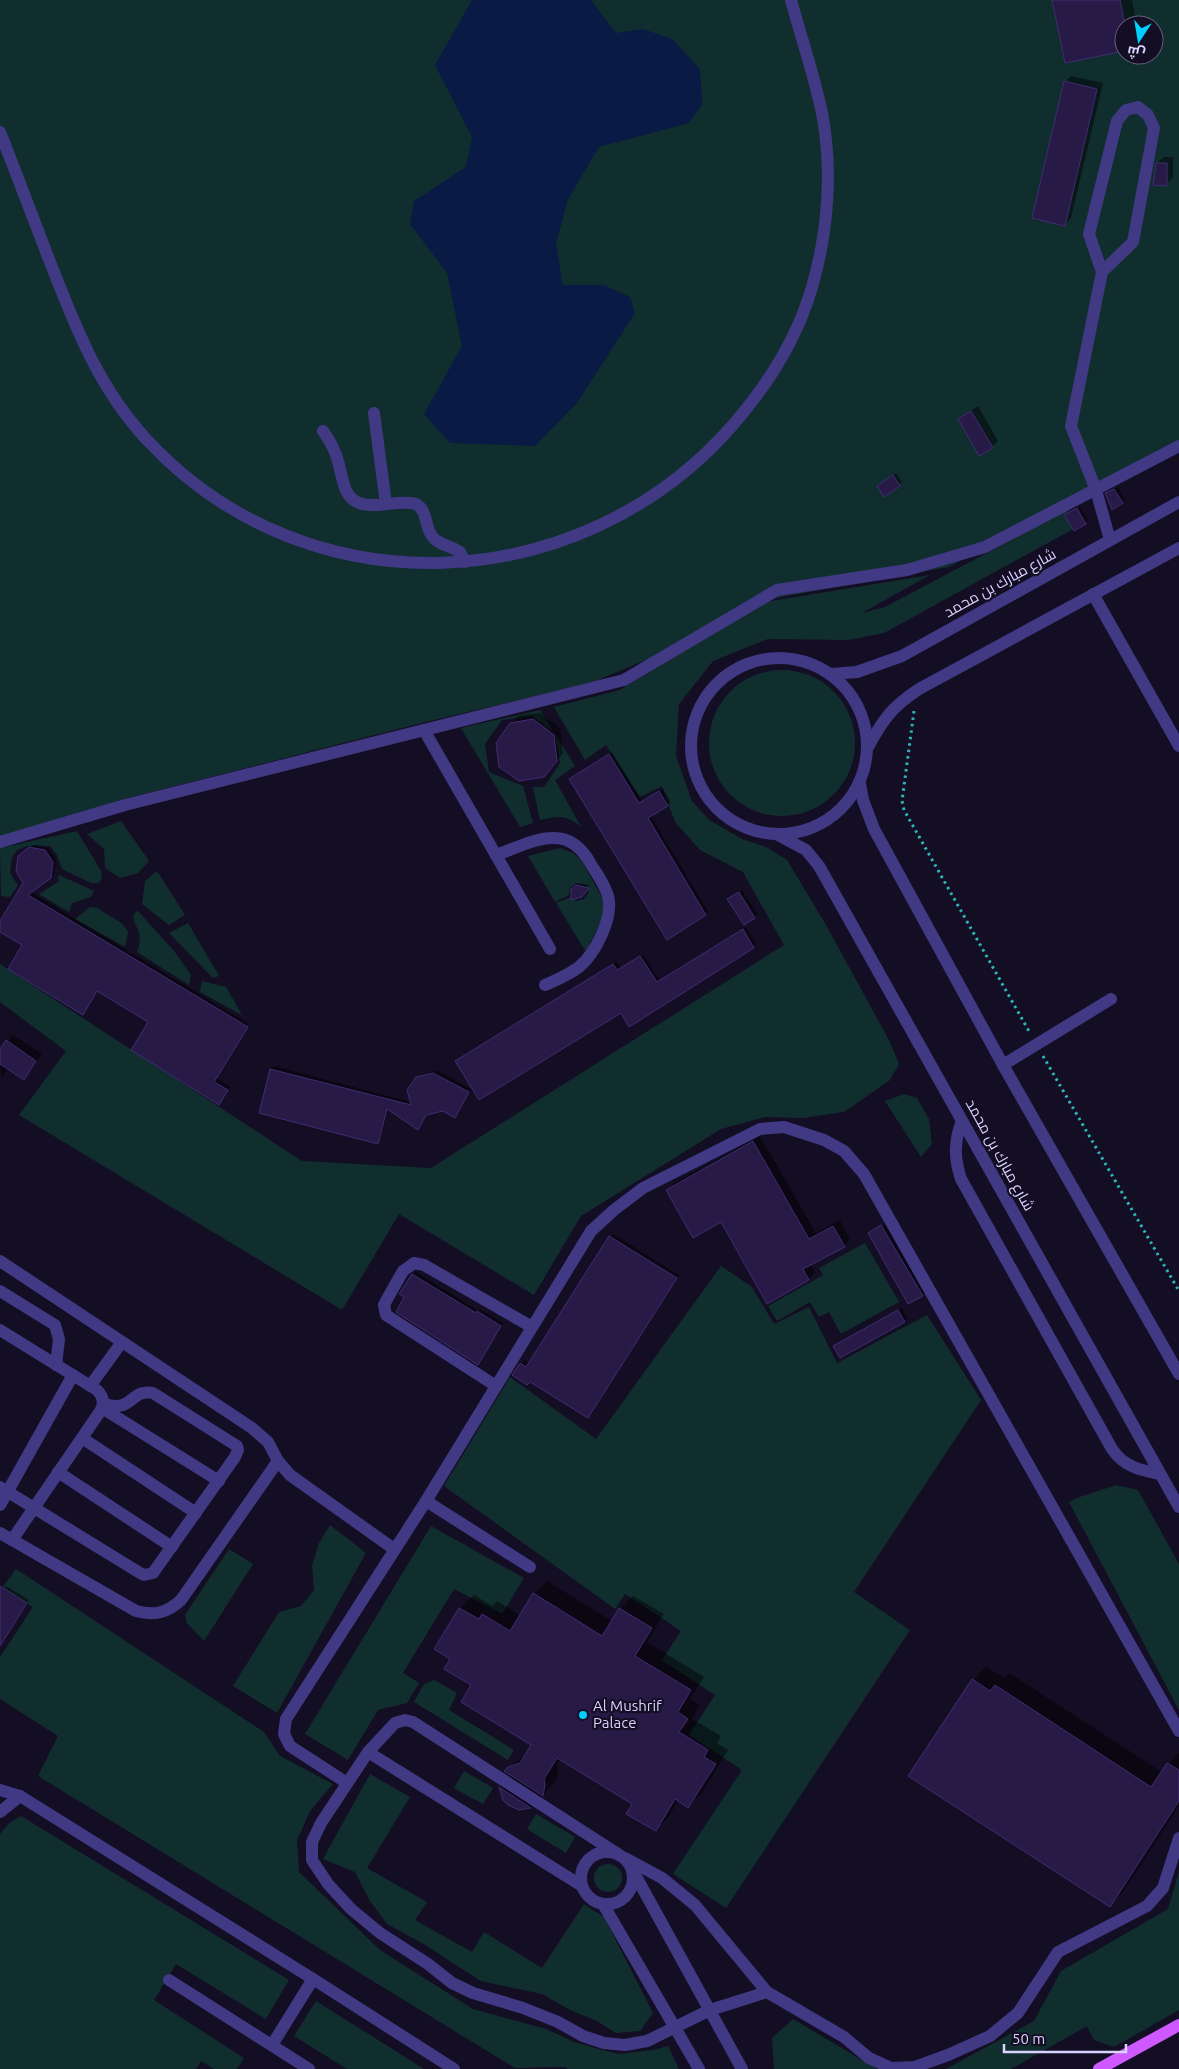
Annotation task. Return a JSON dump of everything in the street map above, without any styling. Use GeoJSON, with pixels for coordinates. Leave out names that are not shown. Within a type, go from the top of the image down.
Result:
{"type":"FeatureCollection","features":[{"type":"Feature","properties":{"kind":"main road"},"geometry":{"type":"LineString","coordinates":[[1100,2069],[1179,2025]]}},
{"type":"Feature","properties":{"kind":"street"},"geometry":{"type":"LineString","coordinates":[[0,132],[88,355],[105,386],[131,422],[170,462],[217,500],[242,516],[269,529],[321,549],[347,556],[402,564],[465,562],[512,554],[557,542],[618,516],[647,500],[674,481],[722,438],[762,388],[778,364],[804,312],[813,284],[820,256],[827,200],[826,151],[822,112],[791,0]]}},
{"type":"Feature","properties":{"kind":"street"},"geometry":{"type":"LineString","coordinates":[[1102,272],[1133,242],[1154,128],[1148,115],[1138,107],[1126,110],[1117,121],[1089,234],[1102,272],[1071,426],[1096,490],[1110,540]]}},
{"type":"Feature","properties":{"kind":"street"},"geometry":{"type":"LineString","coordinates":[[374,413],[386,504]]}},
{"type":"Feature","properties":{"kind":"street"},"geometry":{"type":"LineString","coordinates":[[323,431],[337,455],[342,482],[345,491],[351,499],[359,504],[412,503],[420,506],[432,536],[442,544],[460,552],[465,562]]}},
{"type":"Feature","properties":{"kind":"street"},"geometry":{"type":"LineString","coordinates":[[0,842],[125,805],[624,680],[777,590],[907,570],[985,546],[1179,446]]}},
{"type":"Feature","properties":{"kind":"street","name":"شارع مبارك بن محمد"},"geometry":{"type":"LineString","coordinates":[[831,674],[858,672],[902,656],[1179,502]]}},
{"type":"Feature","properties":{"kind":"street"},"geometry":{"type":"LineString","coordinates":[[868,747],[882,723],[898,703],[919,689],[1179,548]]}},
{"type":"Feature","properties":{"kind":"street"},"geometry":{"type":"LineString","coordinates":[[1093,594],[1179,746]]}},
{"type":"Feature","properties":{"kind":"street"},"geometry":{"type":"LineString","coordinates":[[774,658],[804,661],[831,674],[851,694],[864,719],[868,747],[866,766],[860,784],[846,805],[826,822],[803,832],[778,835],[748,829],[722,814],[702,791],[692,763],[691,733],[700,705],[719,681],[744,665],[774,658]]}},
{"type":"Feature","properties":{"kind":"street"},"geometry":{"type":"LineString","coordinates":[[424,730],[550,949]]}},
{"type":"Feature","properties":{"kind":"street"},"geometry":{"type":"LineString","coordinates":[[860,784],[865,807],[874,829],[1003,1065],[1179,1374]]}},
{"type":"Feature","properties":{"kind":"street","name":"شارع مبارك بن محمد"},"geometry":{"type":"LineString","coordinates":[[778,835],[806,850],[820,866],[1179,1507]]}},
{"type":"Feature","properties":{"kind":"street"},"geometry":{"type":"LineString","coordinates":[[496,855],[545,838],[563,839],[580,848],[586,854],[608,896],[610,905],[606,924],[588,958],[572,972],[545,985]]}},
{"type":"Feature","properties":{"kind":"street"},"geometry":{"type":"LineString","coordinates":[[1003,1065],[1111,999]]}},
{"type":"Feature","properties":{"kind":"street"},"geometry":{"type":"LineString","coordinates":[[962,1121],[955,1144],[957,1168],[1107,1441],[1117,1457],[1132,1468],[1160,1474]]}},
{"type":"Feature","properties":{"kind":"street"},"geometry":{"type":"LineString","coordinates":[[347,1782],[290,1746],[284,1734],[286,1719],[426,1501],[591,1231],[614,1210],[643,1188],[760,1130],[784,1127],[824,1140],[844,1151],[864,1174],[1179,1731]]}},
{"type":"Feature","properties":{"kind":"street"},"geometry":{"type":"LineString","coordinates":[[0,1261],[261,1434],[268,1442],[278,1461],[290,1475],[394,1549]]}},
{"type":"Feature","properties":{"kind":"street"},"geometry":{"type":"LineString","coordinates":[[496,1386],[386,1315],[384,1305],[403,1271],[414,1263],[424,1265],[532,1327]]}},
{"type":"Feature","properties":{"kind":"street"},"geometry":{"type":"LineString","coordinates":[[0,1291],[54,1325],[59,1339],[56,1365]]}},
{"type":"Feature","properties":{"kind":"street"},"geometry":{"type":"LineString","coordinates":[[0,1330],[90,1386],[100,1394],[103,1406],[219,1481]]}},
{"type":"Feature","properties":{"kind":"street"},"geometry":{"type":"LineString","coordinates":[[90,1386],[122,1342]]}},
{"type":"Feature","properties":{"kind":"street"},"geometry":{"type":"LineString","coordinates":[[0,1505],[4,1490],[73,1375]]}},
{"type":"Feature","properties":{"kind":"street"},"geometry":{"type":"LineString","coordinates":[[4,1490],[144,1575],[153,1573],[237,1454],[237,1446],[154,1393],[140,1394],[120,1407],[103,1406]]}},
{"type":"Feature","properties":{"kind":"street"},"geometry":{"type":"LineString","coordinates":[[12,1540],[103,1406]]}},
{"type":"Feature","properties":{"kind":"street"},"geometry":{"type":"LineString","coordinates":[[82,1438],[196,1513]]}},
{"type":"Feature","properties":{"kind":"street"},"geometry":{"type":"LineString","coordinates":[[0,1533],[136,1611],[155,1614],[165,1611],[181,1600],[278,1461]]}},
{"type":"Feature","properties":{"kind":"street"},"geometry":{"type":"LineString","coordinates":[[58,1472],[172,1547]]}},
{"type":"Feature","properties":{"kind":"street"},"geometry":{"type":"LineString","coordinates":[[426,1501],[530,1567]]}},
{"type":"Feature","properties":{"kind":"street"},"geometry":{"type":"LineString","coordinates":[[767,1992],[710,2010],[647,2041],[625,2045],[604,2043],[584,2036],[558,2022],[523,2008],[473,1993],[452,1983],[428,1964],[380,1933],[351,1909],[328,1884],[312,1860],[312,1842],[316,1831],[368,1752],[395,1723],[405,1720],[413,1722],[622,1856],[662,1878],[695,1904],[767,1992],[844,2037],[869,2058],[891,2068],[915,2067],[990,2036],[1018,2013],[1058,1952],[1147,1906],[1163,1888],[1179,1838]]}},
{"type":"Feature","properties":{"kind":"street"},"geometry":{"type":"LineString","coordinates":[[368,1752],[582,1886],[590,1898],[603,1904],[618,1902],[630,1893],[633,1886],[633,1871]]}},
{"type":"Feature","properties":{"kind":"street"},"geometry":{"type":"LineString","coordinates":[[0,1790],[20,1796],[454,2069]]}},
{"type":"Feature","properties":{"kind":"street"},"geometry":{"type":"LineString","coordinates":[[0,1812],[20,1796]]}},
{"type":"Feature","properties":{"kind":"street"},"geometry":{"type":"LineString","coordinates":[[582,1886],[582,1869],[593,1856],[610,1852],[622,1856],[633,1871],[742,2069]]}},
{"type":"Feature","properties":{"kind":"street"},"geometry":{"type":"LineString","coordinates":[[603,1904],[699,2069]]}},
{"type":"Feature","properties":{"kind":"street"},"geometry":{"type":"LineString","coordinates":[[272,2045],[313,1979]]}},
{"type":"Feature","properties":{"kind":"street"},"geometry":{"type":"LineString","coordinates":[[169,1980],[309,2069]]}},
{"type":"Feature","properties":{"kind":"path"},"geometry":{"type":"LineString","coordinates":[[919,689],[911,724],[902,800],[904,810],[1036,1044],[1179,1291]]}},
{"type":"Feature","properties":{"kind":"green space"},"geometry":{"type":"Polygon","coordinates":[[[0,0],[1179,0],[1179,444],[949,567],[759,601],[687,643],[593,682],[422,723],[120,800],[0,840],[0,0]]]}},
{"type":"Feature","properties":{"kind":"green space"},"geometry":{"type":"Polygon","coordinates":[[[1068,510],[1075,528],[884,633],[848,640],[768,639],[713,661],[679,704],[676,756],[692,801],[709,820],[742,839],[766,847],[787,860],[826,925],[890,1042],[899,1064],[890,1080],[844,1112],[803,1118],[765,1117],[721,1129],[581,1216],[534,1295],[399,1214],[342,1310],[19,1115],[66,1051],[0,1002],[0,964],[302,1161],[431,1168],[784,945],[743,872],[700,850],[675,822],[662,786],[640,797],[606,745],[585,760],[554,707],[620,690],[765,602],[930,575],[862,613],[885,607],[1068,510]]]}},
{"type":"Feature","properties":{"kind":"green space"},"geometry":{"type":"Polygon","coordinates":[[[782,670],[810,675],[834,691],[850,715],[855,743],[850,771],[834,795],[810,811],[782,816],[754,811],[730,795],[714,771],[709,743],[714,715],[730,691],[754,675],[782,670]]]}},
{"type":"Feature","properties":{"kind":"green space"},"geometry":{"type":"Polygon","coordinates":[[[540,710],[554,732],[532,716],[502,720],[485,744],[489,772],[523,786],[533,823],[520,827],[461,728],[540,710]]]}},
{"type":"Feature","properties":{"kind":"green space"},"geometry":{"type":"Polygon","coordinates":[[[555,734],[575,766],[555,780],[581,827],[571,820],[562,817],[540,820],[533,787],[544,787],[560,763],[555,734]]]}},
{"type":"Feature","properties":{"kind":"green space"},"geometry":{"type":"Polygon","coordinates":[[[121,821],[149,861],[138,873],[120,878],[105,868],[104,849],[87,834],[121,821]]]}},
{"type":"Feature","properties":{"kind":"green space"},"geometry":{"type":"Polygon","coordinates":[[[77,831],[101,871],[102,879],[98,883],[91,883],[62,869],[57,855],[50,846],[25,847],[15,853],[12,858],[11,875],[18,885],[10,897],[1,896],[0,848],[77,831]]]}},
{"type":"Feature","properties":{"kind":"green space"},"geometry":{"type":"Polygon","coordinates":[[[560,848],[573,853],[581,860],[604,901],[603,916],[586,952],[556,903],[571,897],[576,901],[584,899],[589,892],[586,886],[576,883],[570,888],[569,895],[555,902],[528,856],[560,848]]]}},
{"type":"Feature","properties":{"kind":"green space"},"geometry":{"type":"Polygon","coordinates":[[[157,871],[185,915],[169,925],[142,904],[145,881],[157,871]]]}},
{"type":"Feature","properties":{"kind":"green space"},"geometry":{"type":"Polygon","coordinates":[[[59,875],[94,891],[91,897],[72,903],[69,912],[39,894],[58,882],[59,875]]]}},
{"type":"Feature","properties":{"kind":"green space"},"geometry":{"type":"Polygon","coordinates":[[[90,907],[98,908],[125,927],[128,932],[125,947],[75,919],[90,907]]]}},
{"type":"Feature","properties":{"kind":"green space"},"geometry":{"type":"Polygon","coordinates":[[[138,911],[174,951],[191,975],[189,985],[137,952],[140,936],[134,921],[134,914],[138,911]]]}},
{"type":"Feature","properties":{"kind":"green space"},"geometry":{"type":"Polygon","coordinates":[[[188,923],[219,976],[213,978],[169,933],[188,923]]]}},
{"type":"Feature","properties":{"kind":"green space"},"geometry":{"type":"Polygon","coordinates":[[[202,981],[226,987],[242,1015],[200,992],[202,981]]]}},
{"type":"Feature","properties":{"kind":"green space"},"geometry":{"type":"Polygon","coordinates":[[[904,1094],[917,1098],[929,1119],[932,1144],[921,1157],[885,1101],[904,1094]]]}},
{"type":"Feature","properties":{"kind":"green space"},"geometry":{"type":"Polygon","coordinates":[[[865,1243],[899,1302],[841,1334],[829,1312],[819,1317],[810,1302],[777,1321],[768,1306],[823,1275],[819,1268],[865,1243]]]}},
{"type":"Feature","properties":{"kind":"green space"},"geometry":{"type":"Polygon","coordinates":[[[721,1266],[752,1287],[774,1324],[809,1307],[837,1363],[927,1315],[981,1400],[854,1592],[910,1630],[726,1908],[673,1874],[742,1770],[689,1735],[715,1695],[662,1660],[681,1631],[625,1594],[615,1609],[444,1486],[510,1377],[596,1439],[721,1266]]]}},
{"type":"Feature","properties":{"kind":"green space"},"geometry":{"type":"Polygon","coordinates":[[[1116,1485],[1138,1490],[1179,1564],[1179,1710],[1069,1502],[1116,1485]]]}},
{"type":"Feature","properties":{"kind":"green space"},"geometry":{"type":"Polygon","coordinates":[[[330,1525],[366,1553],[277,1713],[233,1686],[279,1612],[301,1606],[314,1590],[312,1566],[319,1543],[330,1525]]]}},
{"type":"Feature","properties":{"kind":"green space"},"geometry":{"type":"Polygon","coordinates":[[[431,1526],[524,1578],[502,1614],[454,1589],[403,1673],[419,1683],[407,1703],[378,1710],[348,1760],[305,1734],[431,1526]]]}},
{"type":"Feature","properties":{"kind":"green space"},"geometry":{"type":"Polygon","coordinates":[[[229,1549],[253,1564],[204,1641],[187,1623],[185,1615],[229,1549]]]}},
{"type":"Feature","properties":{"kind":"green space"},"geometry":{"type":"Polygon","coordinates":[[[16,1569],[264,1732],[280,1756],[333,1784],[310,1811],[297,1840],[299,1872],[380,1950],[473,2009],[546,2029],[574,2042],[618,2054],[653,2050],[668,2046],[679,2069],[515,2068],[38,1776],[58,1736],[0,1699],[0,1657],[33,1607],[2,1588],[16,1569]]]}},
{"type":"Feature","properties":{"kind":"green space"},"geometry":{"type":"Polygon","coordinates":[[[434,1680],[457,1693],[449,1710],[514,1750],[508,1760],[414,1702],[424,1684],[434,1680]]]}},
{"type":"Feature","properties":{"kind":"green space"},"geometry":{"type":"Polygon","coordinates":[[[464,1771],[493,1788],[483,1804],[454,1788],[464,1771]]]}},
{"type":"Feature","properties":{"kind":"green space"},"geometry":{"type":"Polygon","coordinates":[[[370,1774],[410,1797],[367,1868],[427,1902],[415,1920],[472,1952],[484,1932],[542,1968],[584,1904],[604,1917],[653,2013],[640,2031],[616,2033],[597,2021],[572,2011],[542,1994],[481,1981],[422,1943],[387,1924],[370,1901],[355,1872],[323,1859],[370,1774]]]}},
{"type":"Feature","properties":{"kind":"green space"},"geometry":{"type":"Polygon","coordinates":[[[536,1814],[575,1837],[566,1853],[527,1829],[536,1814]]]}},
{"type":"Feature","properties":{"kind":"green space"},"geometry":{"type":"Polygon","coordinates":[[[21,1816],[289,1980],[266,2019],[176,1964],[154,2000],[244,2058],[237,2069],[214,2069],[201,2061],[196,2069],[0,2069],[0,1834],[9,1823],[21,1816]]]}},
{"type":"Feature","properties":{"kind":"green space"},"geometry":{"type":"Polygon","coordinates":[[[608,1864],[618,1868],[622,1878],[618,1888],[608,1892],[598,1888],[594,1878],[598,1868],[608,1864]]]}},
{"type":"Feature","properties":{"kind":"green space"},"geometry":{"type":"Polygon","coordinates":[[[1179,1872],[1179,2010],[1114,2047],[1094,2040],[1087,2026],[1011,2069],[946,2069],[1034,2021],[1061,1971],[1168,1909],[1179,1872]]]}},
{"type":"Feature","properties":{"kind":"green space"},"geometry":{"type":"Polygon","coordinates":[[[316,2001],[424,2069],[347,2069],[294,2036],[316,2001]]]}},
{"type":"Feature","properties":{"kind":"green space"},"geometry":{"type":"Polygon","coordinates":[[[793,2019],[877,2069],[774,2069],[772,2038],[793,2019]]]}},
{"type":"Feature","properties":{"kind":"water"},"geometry":{"type":"Polygon","coordinates":[[[472,0],[591,0],[616,33],[643,29],[672,39],[700,69],[702,104],[689,123],[599,147],[568,199],[556,244],[563,285],[604,285],[630,297],[635,313],[577,403],[535,446],[450,443],[424,414],[462,346],[447,273],[410,224],[414,201],[466,167],[472,137],[435,65],[472,0]]]}},
{"type":"Feature","properties":{"kind":"building"},"geometry":{"type":"Polygon","coordinates":[[[1052,0],[1120,0],[1123,15],[1114,15],[1114,53],[1065,63],[1052,0]]]}},
{"type":"Feature","properties":{"kind":"building"},"geometry":{"type":"Polygon","coordinates":[[[1064,81],[1097,89],[1065,226],[1032,218],[1064,81]]]}},
{"type":"Feature","properties":{"kind":"building"},"geometry":{"type":"Polygon","coordinates":[[[1156,163],[1167,163],[1167,186],[1153,185],[1156,163]]]}},
{"type":"Feature","properties":{"kind":"building"},"geometry":{"type":"Polygon","coordinates":[[[971,411],[993,448],[979,456],[958,419],[971,411]]]}},
{"type":"Feature","properties":{"kind":"building"},"geometry":{"type":"Polygon","coordinates":[[[893,475],[900,486],[884,497],[877,486],[893,475]]]}},
{"type":"Feature","properties":{"kind":"building"},"geometry":{"type":"Polygon","coordinates":[[[1114,489],[1123,503],[1112,510],[1105,493],[1114,489]]]}},
{"type":"Feature","properties":{"kind":"building"},"geometry":{"type":"Polygon","coordinates":[[[1077,508],[1086,524],[1074,531],[1064,515],[1077,508]]]}},
{"type":"Feature","properties":{"kind":"building"},"geometry":{"type":"Polygon","coordinates":[[[533,719],[554,735],[557,761],[544,777],[519,781],[499,767],[496,743],[510,723],[533,719]]]}},
{"type":"Feature","properties":{"kind":"building"},"geometry":{"type":"Polygon","coordinates":[[[609,754],[639,803],[659,791],[668,806],[648,818],[706,915],[667,940],[569,779],[609,754]]]}},
{"type":"Feature","properties":{"kind":"building"},"geometry":{"type":"Polygon","coordinates":[[[29,847],[45,850],[53,862],[51,878],[28,895],[248,1027],[214,1082],[228,1090],[219,1105],[131,1050],[148,1022],[97,991],[83,1015],[8,969],[22,945],[0,932],[0,921],[23,883],[16,871],[18,856],[29,847]]]}},
{"type":"Feature","properties":{"kind":"building"},"geometry":{"type":"Polygon","coordinates":[[[576,885],[589,888],[582,897],[571,900],[571,889],[576,885]]]}},
{"type":"Feature","properties":{"kind":"building"},"geometry":{"type":"Polygon","coordinates":[[[739,892],[755,918],[744,925],[727,899],[739,892]]]}},
{"type":"Feature","properties":{"kind":"building"},"geometry":{"type":"Polygon","coordinates":[[[743,929],[754,948],[629,1027],[621,1013],[479,1100],[455,1061],[613,964],[617,970],[640,956],[657,982],[743,929]]]}},
{"type":"Feature","properties":{"kind":"building"},"geometry":{"type":"Polygon","coordinates":[[[6,1040],[36,1061],[24,1080],[0,1064],[0,1049],[6,1040]]]}},
{"type":"Feature","properties":{"kind":"building"},"geometry":{"type":"Polygon","coordinates":[[[270,1069],[411,1105],[407,1090],[416,1077],[433,1073],[469,1092],[455,1118],[443,1111],[426,1115],[418,1130],[387,1109],[378,1144],[259,1113],[270,1069]]]}},
{"type":"Feature","properties":{"kind":"building"},"geometry":{"type":"Polygon","coordinates":[[[753,1141],[809,1239],[833,1226],[845,1247],[803,1269],[809,1280],[767,1304],[721,1222],[693,1238],[666,1190],[753,1141]]]}},
{"type":"Feature","properties":{"kind":"building"},"geometry":{"type":"Polygon","coordinates":[[[881,1225],[923,1296],[908,1304],[868,1233],[881,1225]]]}},
{"type":"Feature","properties":{"kind":"building"},"geometry":{"type":"Polygon","coordinates":[[[609,1236],[677,1278],[588,1418],[530,1382],[527,1385],[512,1375],[520,1363],[526,1367],[609,1236]]]}},
{"type":"Feature","properties":{"kind":"building"},"geometry":{"type":"Polygon","coordinates":[[[412,1274],[501,1326],[478,1365],[396,1312],[404,1297],[399,1294],[412,1274]]]}},
{"type":"Feature","properties":{"kind":"building"},"geometry":{"type":"Polygon","coordinates":[[[898,1310],[905,1322],[840,1358],[833,1346],[898,1310]]]}},
{"type":"Feature","properties":{"kind":"building"},"geometry":{"type":"Polygon","coordinates":[[[0,1586],[27,1603],[0,1646],[0,1586]]]}},
{"type":"Feature","properties":{"kind":"building","name":"Al Mushrif Palace"},"geometry":{"type":"Polygon","coordinates":[[[533,1593],[602,1636],[619,1608],[652,1628],[635,1656],[691,1690],[678,1712],[688,1719],[679,1732],[708,1750],[704,1757],[716,1764],[688,1808],[675,1799],[656,1831],[626,1814],[632,1804],[557,1758],[544,1779],[543,1796],[504,1771],[508,1767],[520,1763],[531,1745],[461,1702],[471,1685],[444,1669],[450,1659],[434,1649],[459,1608],[479,1619],[482,1614],[510,1631],[533,1593]]]}},
{"type":"Feature","properties":{"kind":"building"},"geometry":{"type":"Polygon","coordinates":[[[972,1679],[990,1691],[995,1685],[1151,1787],[1167,1763],[1179,1770],[1179,1801],[1110,1907],[908,1776],[972,1679]]]}},
{"type":"Feature","properties":{"kind":"building"},"geometry":{"type":"Polygon","coordinates":[[[499,1787],[531,1808],[519,1810],[508,1805],[503,1800],[499,1787]]]}},
{"type":"Feature","properties":{"kind":"place","name":"Al Mushrif Palace"},"geometry":{"type":"Point","coordinates":[583,1715]}}]}
